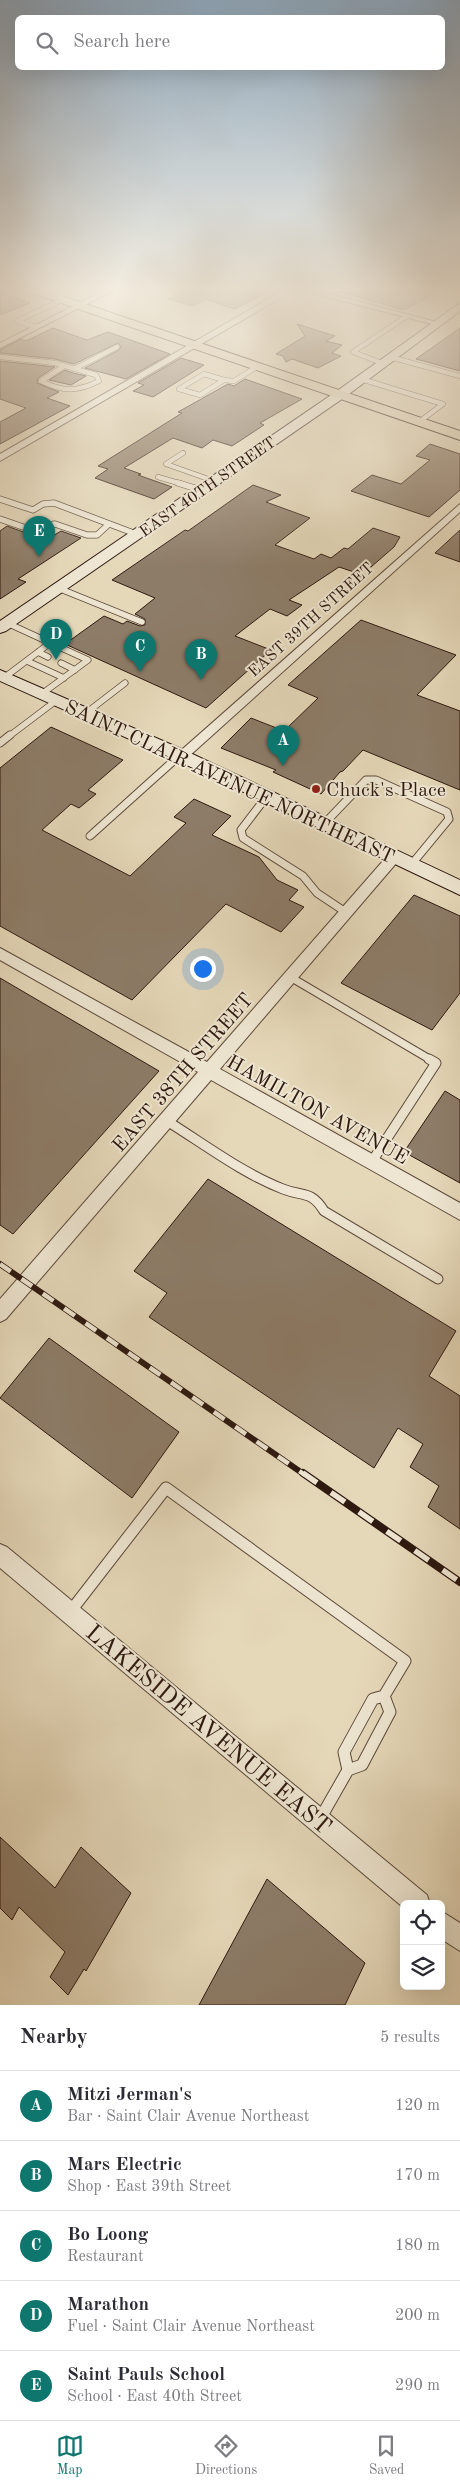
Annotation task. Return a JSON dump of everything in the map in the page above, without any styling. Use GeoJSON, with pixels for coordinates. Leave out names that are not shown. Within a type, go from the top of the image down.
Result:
{"type":"FeatureCollection","features":[{"type":"Feature","properties":{"kind":"main road"},"geometry":{"type":"LineString","coordinates":[[301,381],[460,436]]}},
{"type":"Feature","properties":{"kind":"street"},"geometry":{"type":"LineString","coordinates":[[0,458],[132,381]]}},
{"type":"Feature","properties":{"kind":"street","name":"EAST 40TH STREET"},"geometry":{"type":"LineString","coordinates":[[4,626],[359,381]]}},
{"type":"Feature","properties":{"kind":"street","name":"EAST 39TH STREET"},"geometry":{"type":"LineString","coordinates":[[181,756],[460,507]]}},
{"type":"Feature","properties":{"kind":"street","name":"SAINT CLAIR AVENUE NORTHEAST"},"geometry":{"type":"LineString","coordinates":[[2,676],[181,756],[460,888]]}},
{"type":"Feature","properties":{"kind":"street","name":"EAST 38TH STREET"},"geometry":{"type":"LineString","coordinates":[[0,1313],[210,1073],[346,913],[402,861]]}},
{"type":"Feature","properties":{"kind":"street","name":"HAMILTON AVENUE"},"geometry":{"type":"LineString","coordinates":[[0,954],[460,1212]]}},
{"type":"Feature","properties":{"kind":"street","name":"LAKESIDE AVENUE EAST"},"geometry":{"type":"LineString","coordinates":[[1,1558],[70,1612],[413,1900]]}},
{"type":"Feature","properties":{"kind":"street"},"geometry":{"type":"LineString","coordinates":[[445,1926],[460,1939]]}},
{"type":"Feature","properties":{"kind":"lane"},"geometry":{"type":"LineString","coordinates":[[41,381],[70,392],[82,390],[99,381]]}},
{"type":"Feature","properties":{"kind":"lane"},"geometry":{"type":"LineString","coordinates":[[193,381],[179,389],[200,396],[223,381]]}},
{"type":"Feature","properties":{"kind":"lane"},"geometry":{"type":"LineString","coordinates":[[366,381],[444,404],[419,422]]}},
{"type":"Feature","properties":{"kind":"lane"},"geometry":{"type":"LineString","coordinates":[[183,453],[166,464],[214,481]]}},
{"type":"Feature","properties":{"kind":"lane"},"geometry":{"type":"LineString","coordinates":[[158,477],[201,490]]}},
{"type":"Feature","properties":{"kind":"lane"},"geometry":{"type":"LineString","coordinates":[[0,499],[33,510],[43,504],[54,503],[136,534]]}},
{"type":"Feature","properties":{"kind":"lane"},"geometry":{"type":"LineString","coordinates":[[0,519],[29,530],[55,524],[87,535],[97,535],[110,524]]}},
{"type":"Feature","properties":{"kind":"lane"},"geometry":{"type":"LineString","coordinates":[[58,588],[142,622]]}},
{"type":"Feature","properties":{"kind":"lane"},"geometry":{"type":"LineString","coordinates":[[0,743],[50,697],[64,678],[88,660],[50,643],[4,626]]}},
{"type":"Feature","properties":{"kind":"lane"},"geometry":{"type":"LineString","coordinates":[[2,676],[27,661],[50,643]]}},
{"type":"Feature","properties":{"kind":"lane"},"geometry":{"type":"LineString","coordinates":[[38,652],[48,657]]}},
{"type":"Feature","properties":{"kind":"lane"},"geometry":{"type":"LineString","coordinates":[[27,661],[64,678]]}},
{"type":"Feature","properties":{"kind":"lane"},"geometry":{"type":"LineString","coordinates":[[61,663],[75,670]]}},
{"type":"Feature","properties":{"kind":"lane"},"geometry":{"type":"LineString","coordinates":[[86,713],[125,683]]}},
{"type":"Feature","properties":{"kind":"lane"},"geometry":{"type":"LineString","coordinates":[[90,836],[181,756]]}},
{"type":"Feature","properties":{"kind":"lane"},"geometry":{"type":"LineString","coordinates":[[324,824],[366,780],[376,780],[447,812],[449,819],[402,861]]}},
{"type":"Feature","properties":{"kind":"lane"},"geometry":{"type":"LineString","coordinates":[[266,796],[241,830],[243,838],[304,876],[317,893],[346,913]]}},
{"type":"Feature","properties":{"kind":"lane"},"geometry":{"type":"LineString","coordinates":[[292,978],[436,1062],[371,1163]]}},
{"type":"Feature","properties":{"kind":"lane"},"geometry":{"type":"LineString","coordinates":[[167,1121],[282,1189],[312,1194],[324,1211],[438,1279]]}},
{"type":"Feature","properties":{"kind":"lane"},"geometry":{"type":"LineString","coordinates":[[70,1612],[166,1488],[405,1661],[384,1696],[373,1699],[344,1752],[348,1770],[319,1821]]}},
{"type":"Feature","properties":{"kind":"lane"},"geometry":{"type":"LineString","coordinates":[[348,1770],[362,1766],[390,1712],[384,1696]]}},
{"type":"Feature","properties":{"kind":"building"},"geometry":{"type":"Polygon","coordinates":[[[0,381],[37,381],[37,383],[59,392],[47,398],[70,406],[0,444],[0,422],[26,408],[0,399],[0,381]]]}},
{"type":"Feature","properties":{"kind":"building"},"geometry":{"type":"Polygon","coordinates":[[[51,381],[78,381],[71,385],[51,381]]]}},
{"type":"Feature","properties":{"kind":"building"},"geometry":{"type":"Polygon","coordinates":[[[142,381],[179,381],[153,397],[133,391],[144,385],[138,383],[142,381]]]}},
{"type":"Feature","properties":{"kind":"building"},"geometry":{"type":"Polygon","coordinates":[[[243,381],[249,381],[302,399],[260,423],[264,425],[232,446],[213,440],[202,448],[173,438],[124,468],[172,487],[154,499],[95,478],[108,469],[98,466],[182,413],[178,412],[228,384],[234,386],[243,381]]]}},
{"type":"Feature","properties":{"kind":"building"},"geometry":{"type":"Polygon","coordinates":[[[430,444],[460,454],[460,490],[429,517],[351,491],[372,475],[401,484],[430,460],[416,456],[430,444]]]}},
{"type":"Feature","properties":{"kind":"building"},"geometry":{"type":"Polygon","coordinates":[[[253,485],[281,495],[266,502],[310,518],[275,545],[314,559],[321,554],[331,558],[344,548],[348,549],[373,528],[400,537],[394,547],[371,567],[366,565],[357,573],[339,567],[289,600],[302,605],[287,616],[270,609],[235,636],[271,650],[206,708],[65,644],[104,616],[123,624],[127,621],[140,626],[145,625],[145,619],[135,614],[155,598],[112,580],[185,530],[188,531],[253,485]]]}},
{"type":"Feature","properties":{"kind":"building"},"geometry":{"type":"Polygon","coordinates":[[[7,526],[42,539],[47,536],[51,537],[61,531],[81,538],[18,579],[26,582],[0,599],[0,531],[7,526]]]}},
{"type":"Feature","properties":{"kind":"building"},"geometry":{"type":"Polygon","coordinates":[[[460,530],[460,562],[435,553],[460,530]]]}},
{"type":"Feature","properties":{"kind":"building"},"geometry":{"type":"Polygon","coordinates":[[[361,620],[456,655],[417,695],[460,711],[460,790],[363,750],[321,794],[273,772],[276,770],[221,748],[251,718],[284,731],[318,698],[288,685],[361,620]]]}},
{"type":"Feature","properties":{"kind":"building"},"geometry":{"type":"Polygon","coordinates":[[[51,727],[123,760],[88,790],[96,794],[79,808],[71,804],[42,830],[130,876],[186,823],[174,817],[194,799],[231,816],[212,835],[259,857],[277,880],[298,890],[289,900],[304,907],[281,932],[226,904],[132,1000],[0,926],[0,768],[51,727]]]}},
{"type":"Feature","properties":{"kind":"building"},"geometry":{"type":"Polygon","coordinates":[[[414,895],[460,916],[460,993],[432,1030],[341,983],[414,895]]]}},
{"type":"Feature","properties":{"kind":"building"},"geometry":{"type":"Polygon","coordinates":[[[0,978],[159,1071],[13,1234],[0,1225],[0,978]]]}},
{"type":"Feature","properties":{"kind":"building"},"geometry":{"type":"Polygon","coordinates":[[[445,1091],[460,1100],[460,1183],[404,1152],[445,1091]]]}},
{"type":"Feature","properties":{"kind":"building"},"geometry":{"type":"Polygon","coordinates":[[[208,1179],[456,1331],[429,1376],[460,1396],[460,1529],[428,1507],[439,1486],[410,1467],[423,1444],[398,1428],[374,1468],[149,1317],[167,1293],[134,1271],[208,1179]]]}},
{"type":"Feature","properties":{"kind":"building"},"geometry":{"type":"Polygon","coordinates":[[[49,1338],[179,1432],[132,1498],[0,1398],[49,1338]]]}},
{"type":"Feature","properties":{"kind":"building"},"geometry":{"type":"Polygon","coordinates":[[[0,1837],[55,1888],[81,1847],[131,1893],[86,1971],[84,1969],[68,1995],[50,1977],[65,1952],[19,1907],[12,1920],[0,1908],[0,1837]]]}},
{"type":"Feature","properties":{"kind":"building"},"geometry":{"type":"Polygon","coordinates":[[[267,1879],[365,1963],[345,2005],[199,2005],[267,1879]]]}},
{"type":"Feature","properties":{"kind":"railway"},"geometry":{"type":"LineString","coordinates":[[0,1264],[305,1475]]}},
{"type":"Feature","properties":{"kind":"railway"},"geometry":{"type":"LineString","coordinates":[[303,1473],[460,1582]]}},
{"type":"Feature","properties":{"kind":"place","name":"Saint Pauls School"},"geometry":{"type":"Point","coordinates":[39,557]}},
{"type":"Feature","properties":{"kind":"place","name":"Marathon"},"geometry":{"type":"Point","coordinates":[56,660]}},
{"type":"Feature","properties":{"kind":"place","name":"Bo Loong"},"geometry":{"type":"Point","coordinates":[140,672]}},
{"type":"Feature","properties":{"kind":"place","name":"Mars Electric"},"geometry":{"type":"Point","coordinates":[201,680]}},
{"type":"Feature","properties":{"kind":"place","name":"Mitzi Jerman's"},"geometry":{"type":"Point","coordinates":[283,766]}},
{"type":"Feature","properties":{"kind":"place","name":"Chuck's Place"},"geometry":{"type":"Point","coordinates":[316,789]}}]}
